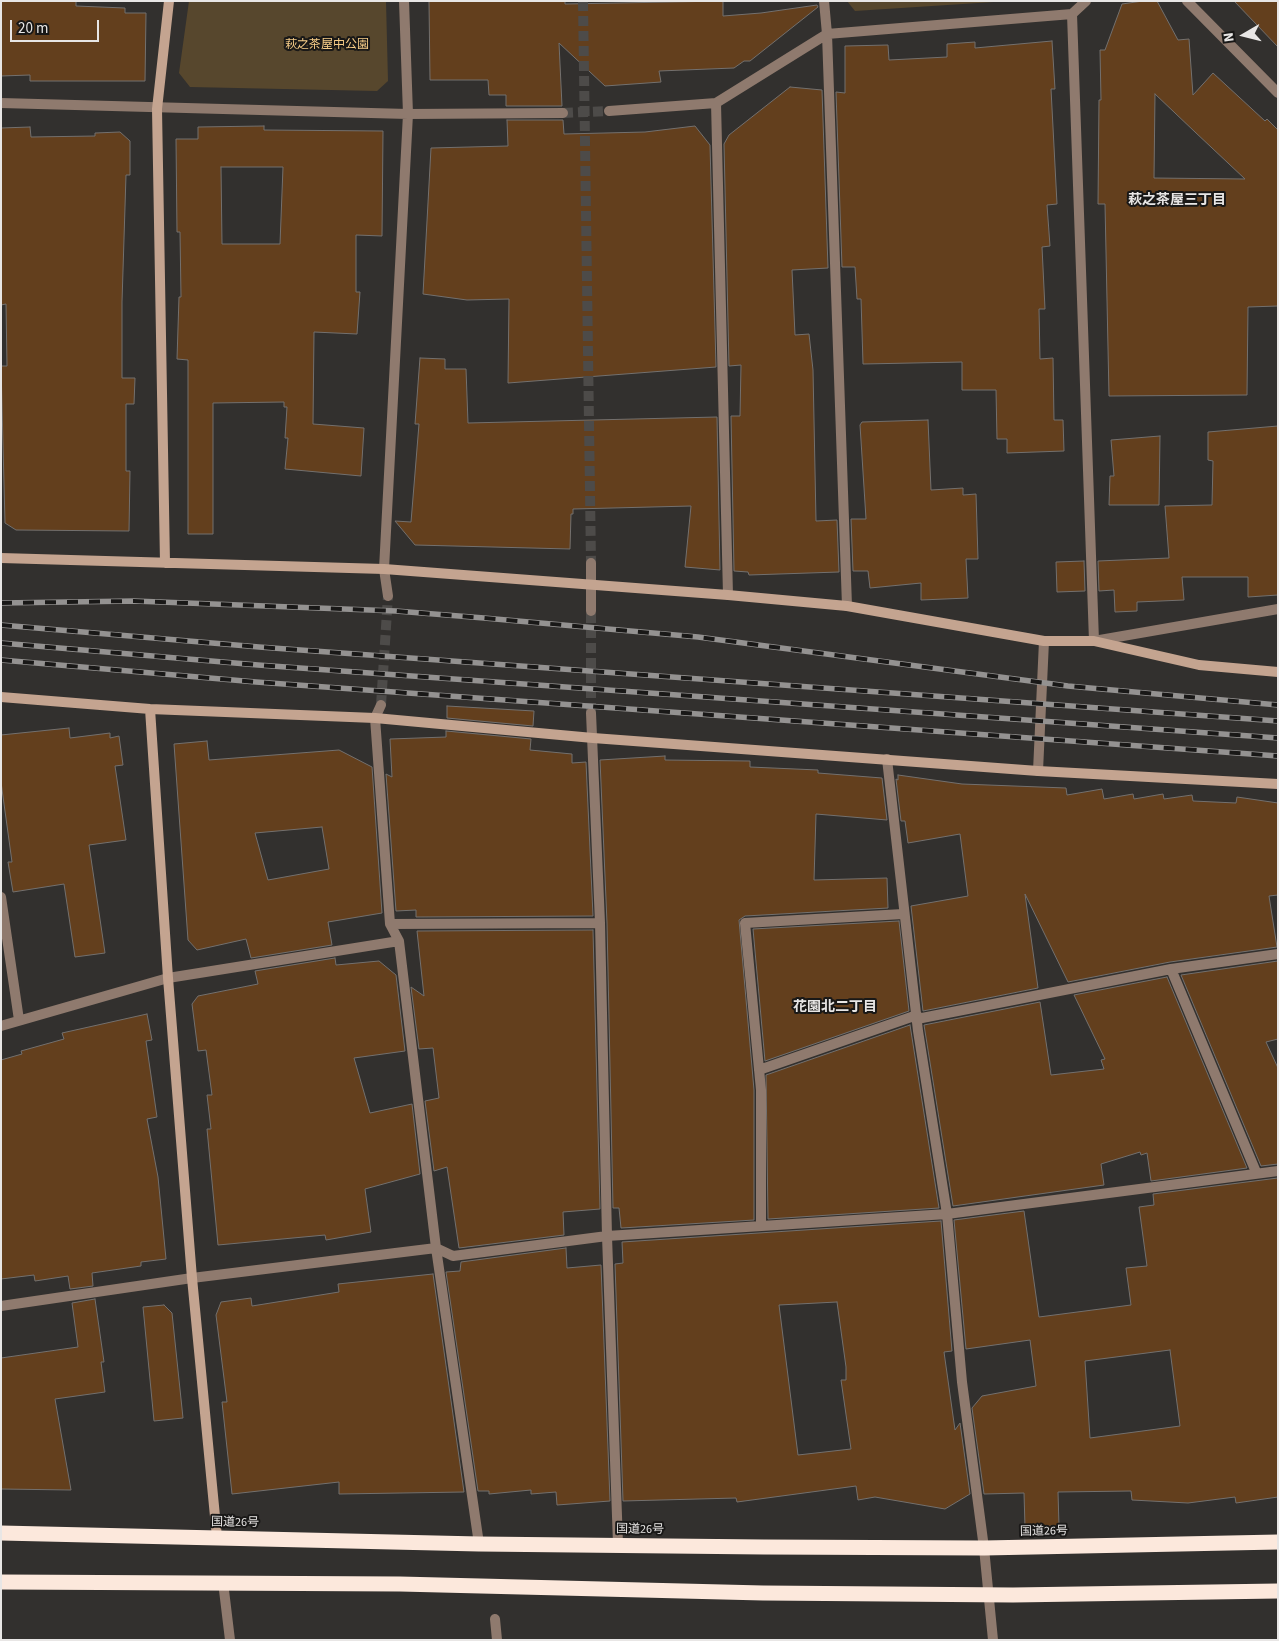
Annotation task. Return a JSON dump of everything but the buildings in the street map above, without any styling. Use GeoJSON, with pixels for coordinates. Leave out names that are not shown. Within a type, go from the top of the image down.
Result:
{"type":"FeatureCollection","features":[{"type":"Feature","properties":{"kind":"highway","name":"国道26号"},"geometry":{"type":"LineString","coordinates":[[1,1533],[479,1544],[984,1548],[1278,1542]]}},
{"type":"Feature","properties":{"kind":"highway"},"geometry":{"type":"LineString","coordinates":[[1,1582],[223,1582],[753,1593],[988,1594],[1278,1591]]}},
{"type":"Feature","properties":{"kind":"street"},"geometry":{"type":"LineString","coordinates":[[165,563],[158,109],[169,1]]}},
{"type":"Feature","properties":{"kind":"street"},"geometry":{"type":"LineString","coordinates":[[388,596],[384,569],[408,114],[404,1]]}},
{"type":"Feature","properties":{"kind":"street"},"geometry":{"type":"LineString","coordinates":[[824,1],[828,34],[847,606]]}},
{"type":"Feature","properties":{"kind":"street"},"geometry":{"type":"LineString","coordinates":[[609,111],[716,102],[828,34],[1072,14],[1086,1]]}},
{"type":"Feature","properties":{"kind":"street"},"geometry":{"type":"LineString","coordinates":[[1187,1],[1278,93]]}},
{"type":"Feature","properties":{"kind":"street"},"geometry":{"type":"LineString","coordinates":[[1072,14],[1094,641]]}},
{"type":"Feature","properties":{"kind":"street"},"geometry":{"type":"LineString","coordinates":[[716,102],[728,594]]}},
{"type":"Feature","properties":{"kind":"street"},"geometry":{"type":"LineString","coordinates":[[1,103],[158,109],[408,114],[563,113]]}},
{"type":"Feature","properties":{"kind":"street"},"geometry":{"type":"LineString","coordinates":[[1,558],[384,569],[728,594],[847,606],[1044,641],[1094,641],[1278,609]]}},
{"type":"Feature","properties":{"kind":"street"},"geometry":{"type":"LineString","coordinates":[[591,563],[591,611]]}},
{"type":"Feature","properties":{"kind":"street"},"geometry":{"type":"LineString","coordinates":[[1038,771],[1044,641]]}},
{"type":"Feature","properties":{"kind":"street"},"geometry":{"type":"LineString","coordinates":[[1094,641],[1199,665],[1278,672]]}},
{"type":"Feature","properties":{"kind":"street"},"geometry":{"type":"LineString","coordinates":[[1,697],[150,709],[375,718],[593,738],[1038,771],[1278,784]]}},
{"type":"Feature","properties":{"kind":"street"},"geometry":{"type":"LineString","coordinates":[[381,704],[375,718],[390,924],[399,941],[436,1248],[479,1544]]}},
{"type":"Feature","properties":{"kind":"street"},"geometry":{"type":"LineString","coordinates":[[150,709],[168,978],[192,1278],[217,1537]]}},
{"type":"Feature","properties":{"kind":"street"},"geometry":{"type":"LineString","coordinates":[[591,713],[600,923],[607,1236],[618,1544]]}},
{"type":"Feature","properties":{"kind":"street"},"geometry":{"type":"LineString","coordinates":[[887,759],[903,914],[947,1214],[962,1382],[984,1548],[992,1640]]}},
{"type":"Feature","properties":{"kind":"street"},"geometry":{"type":"LineString","coordinates":[[1,897],[19,1020]]}},
{"type":"Feature","properties":{"kind":"street"},"geometry":{"type":"LineString","coordinates":[[762,1226],[759,1070],[745,923],[903,914]]}},
{"type":"Feature","properties":{"kind":"street"},"geometry":{"type":"LineString","coordinates":[[390,924],[600,923]]}},
{"type":"Feature","properties":{"kind":"street"},"geometry":{"type":"LineString","coordinates":[[1,1026],[168,978],[399,941]]}},
{"type":"Feature","properties":{"kind":"street"},"geometry":{"type":"LineString","coordinates":[[759,1070],[917,1017],[1171,969],[1278,954]]}},
{"type":"Feature","properties":{"kind":"street"},"geometry":{"type":"LineString","coordinates":[[1171,969],[1256,1172]]}},
{"type":"Feature","properties":{"kind":"street"},"geometry":{"type":"LineString","coordinates":[[1,1306],[192,1278],[436,1248],[453,1256],[607,1236],[947,1214],[1256,1172],[1278,1171]]}},
{"type":"Feature","properties":{"kind":"street"},"geometry":{"type":"LineString","coordinates":[[223,1582],[230,1640]]}},
{"type":"Feature","properties":{"kind":"street"},"geometry":{"type":"LineString","coordinates":[[495,1619],[498,1640]]}},
{"type":"Feature","properties":{"kind":"green space","name":"萩之茶屋中公園"},"geometry":{"type":"Polygon","coordinates":[[[189,1],[386,1],[388,81],[377,91],[190,87],[179,73],[189,1]]]}},
{"type":"Feature","properties":{"kind":"green space"},"geometry":{"type":"Polygon","coordinates":[[[847,1],[1009,1],[855,11],[847,1]]]}},
{"type":"Feature","properties":{"kind":"tunnel"},"geometry":{"type":"LineString","coordinates":[[583,1],[591,563]]}},
{"type":"Feature","properties":{"kind":"tunnel"},"geometry":{"type":"LineString","coordinates":[[563,113],[609,111]]}},
{"type":"Feature","properties":{"kind":"tunnel"},"geometry":{"type":"LineString","coordinates":[[381,705],[388,596]]}},
{"type":"Feature","properties":{"kind":"tunnel"},"geometry":{"type":"LineString","coordinates":[[591,611],[591,713]]}},
{"type":"Feature","properties":{"kind":"railway"},"geometry":{"type":"LineString","coordinates":[[1,603],[134,601],[396,611],[484,618],[698,637],[1068,686],[1278,705]]}},
{"type":"Feature","properties":{"kind":"railway"},"geometry":{"type":"LineString","coordinates":[[1,625],[259,647],[1278,721]]}},
{"type":"Feature","properties":{"kind":"railway"},"geometry":{"type":"LineString","coordinates":[[1,643],[258,665],[1278,738]]}},
{"type":"Feature","properties":{"kind":"railway"},"geometry":{"type":"LineString","coordinates":[[1,660],[256,682],[1278,756]]}},
{"type":"Feature","properties":{"kind":"district","name":"萩之茶屋三丁目"},"geometry":{"type":"Point","coordinates":[1177,201]}},
{"type":"Feature","properties":{"kind":"district","name":"花園北二丁目"},"geometry":{"type":"Point","coordinates":[835,1008]}}]}
